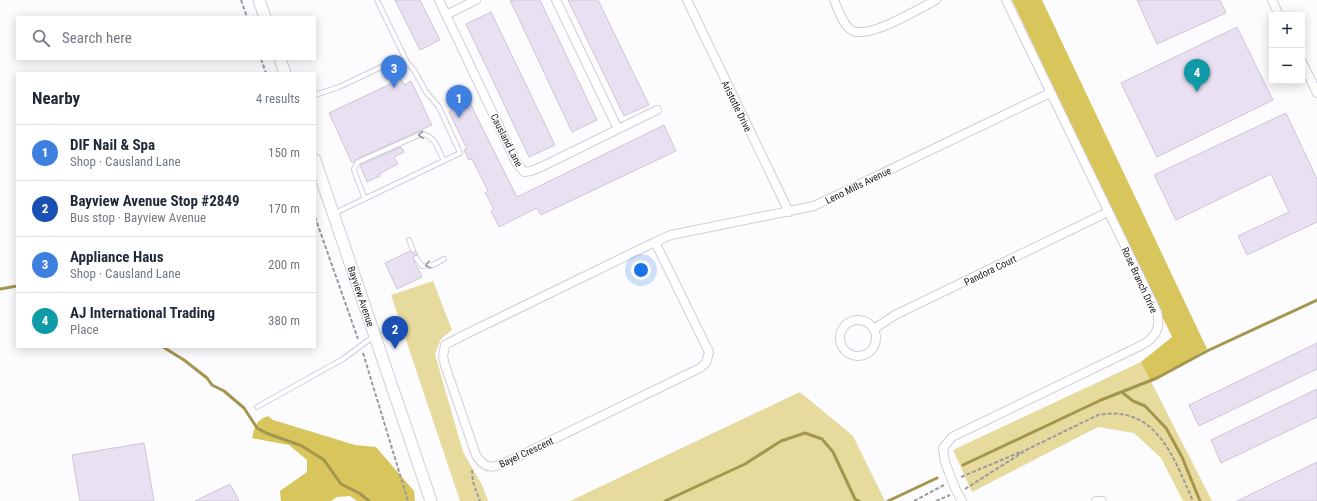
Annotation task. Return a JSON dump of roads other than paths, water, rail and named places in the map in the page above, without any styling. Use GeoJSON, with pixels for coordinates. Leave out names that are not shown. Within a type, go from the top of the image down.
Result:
{"type":"FeatureCollection","features":[{"type":"Feature","properties":{"kind":"main road"},"geometry":{"type":"LineString","coordinates":[[259,0],[265,16]]}},
{"type":"Feature","properties":{"kind":"main road"},"geometry":{"type":"LineString","coordinates":[[280,60],[285,72]]}},
{"type":"Feature","properties":{"kind":"main road","name":"Bayview Avenue"},"geometry":{"type":"LineString","coordinates":[[316,163],[431,501]]}},
{"type":"Feature","properties":{"kind":"street","name":"Causland Lane"},"geometry":{"type":"LineString","coordinates":[[439,0],[516,162],[524,172],[531,172],[657,110]]}},
{"type":"Feature","properties":{"kind":"street"},"geometry":{"type":"LineString","coordinates":[[446,15],[476,0]]}},
{"type":"Feature","properties":{"kind":"street"},"geometry":{"type":"LineString","coordinates":[[556,0],[618,129]]}},
{"type":"Feature","properties":{"kind":"street","name":"Aristotle Drive"},"geometry":{"type":"LineString","coordinates":[[687,0],[789,212]]}},
{"type":"Feature","properties":{"kind":"street"},"geometry":{"type":"LineString","coordinates":[[834,0],[844,21],[852,31],[862,32],[875,30],[936,0]]}},
{"type":"Feature","properties":{"kind":"street","name":"Rose Branch Drive"},"geometry":{"type":"LineString","coordinates":[[962,501],[944,462],[943,448],[952,437],[1122,355],[1151,339],[1157,333],[1159,321],[1157,312],[1006,0]]}},
{"type":"Feature","properties":{"kind":"street"},"geometry":{"type":"LineString","coordinates":[[1272,0],[1278,12]]}},
{"type":"Feature","properties":{"kind":"street"},"geometry":{"type":"LineString","coordinates":[[1305,68],[1317,92]]}},
{"type":"Feature","properties":{"kind":"street","name":"Leno Mills Avenue"},"geometry":{"type":"LineString","coordinates":[[655,242],[671,235],[687,231],[789,212],[824,202],[1050,93]]}},
{"type":"Feature","properties":{"kind":"street","name":"Pandora Court"},"geometry":{"type":"LineString","coordinates":[[874,329],[895,316],[1108,212]]}},
{"type":"Feature","properties":{"kind":"street","name":"Bayel Crescent"},"geometry":{"type":"LineString","coordinates":[[655,242],[709,352],[706,363],[700,368],[503,463],[489,467],[481,463],[476,455],[445,365],[443,357],[445,345],[655,242]]}},
{"type":"Feature","properties":{"kind":"street"},"geometry":{"type":"LineString","coordinates":[[853,321],[865,321],[874,329],[876,334],[875,346],[867,354],[861,356],[850,354],[842,346],[840,340],[843,328],[853,321]]}},
{"type":"Feature","properties":{"kind":"street"},"geometry":{"type":"LineString","coordinates":[[1096,501],[1102,501]]}},
{"type":"Feature","properties":{"kind":"lane"},"geometry":{"type":"LineString","coordinates":[[333,214],[460,153],[439,107],[426,92],[414,70],[407,62],[377,0]]}},
{"type":"Feature","properties":{"kind":"lane"},"geometry":{"type":"LineString","coordinates":[[316,95],[339,87],[392,62],[407,62]]}},
{"type":"Feature","properties":{"kind":"lane"},"geometry":{"type":"LineString","coordinates":[[365,199],[354,169],[358,162],[421,134],[427,134],[433,138],[444,161]]}},
{"type":"Feature","properties":{"kind":"lane"},"geometry":{"type":"LineString","coordinates":[[408,240],[413,250]]}},
{"type":"Feature","properties":{"kind":"lane"},"geometry":{"type":"LineString","coordinates":[[416,258],[422,266],[426,267],[444,259]]}},
{"type":"Feature","properties":{"kind":"lane"},"geometry":{"type":"LineString","coordinates":[[257,407],[343,359],[374,336]]}},
{"type":"Feature","properties":{"kind":"waterway"},"geometry":{"type":"LineString","coordinates":[[0,289],[16,286]]}},
{"type":"Feature","properties":{"kind":"waterway"},"geometry":{"type":"LineString","coordinates":[[963,465],[1101,400],[1157,378],[1207,351],[1317,300]]}},
{"type":"Feature","properties":{"kind":"waterway"},"geometry":{"type":"LineString","coordinates":[[165,348],[184,360],[207,378],[212,385],[224,391],[244,408],[257,428],[266,433],[302,446],[324,460],[341,484],[359,493],[369,501]]}},
{"type":"Feature","properties":{"kind":"waterway"},"geometry":{"type":"LineString","coordinates":[[1123,393],[1133,401],[1145,406],[1166,428],[1182,457],[1200,501]]}},
{"type":"Feature","properties":{"kind":"waterway"},"geometry":{"type":"LineString","coordinates":[[665,501],[745,464],[781,441],[805,433],[822,439],[833,452],[855,499],[859,501]]}},
{"type":"Feature","properties":{"kind":"waterway"},"geometry":{"type":"LineString","coordinates":[[888,501],[937,478]]}},
{"type":"Feature","properties":{"kind":"place","name":"Appliance Haus"},"geometry":{"type":"Point","coordinates":[394,88]}},
{"type":"Feature","properties":{"kind":"place","name":"AJ International Trading"},"geometry":{"type":"Point","coordinates":[1197,92]}},
{"type":"Feature","properties":{"kind":"place","name":"DIF Nail & Spa"},"geometry":{"type":"Point","coordinates":[459,118]}},
{"type":"Feature","properties":{"kind":"place","name":"Bayview Avenue Stop #2849"},"geometry":{"type":"Point","coordinates":[395,349]}}]}
